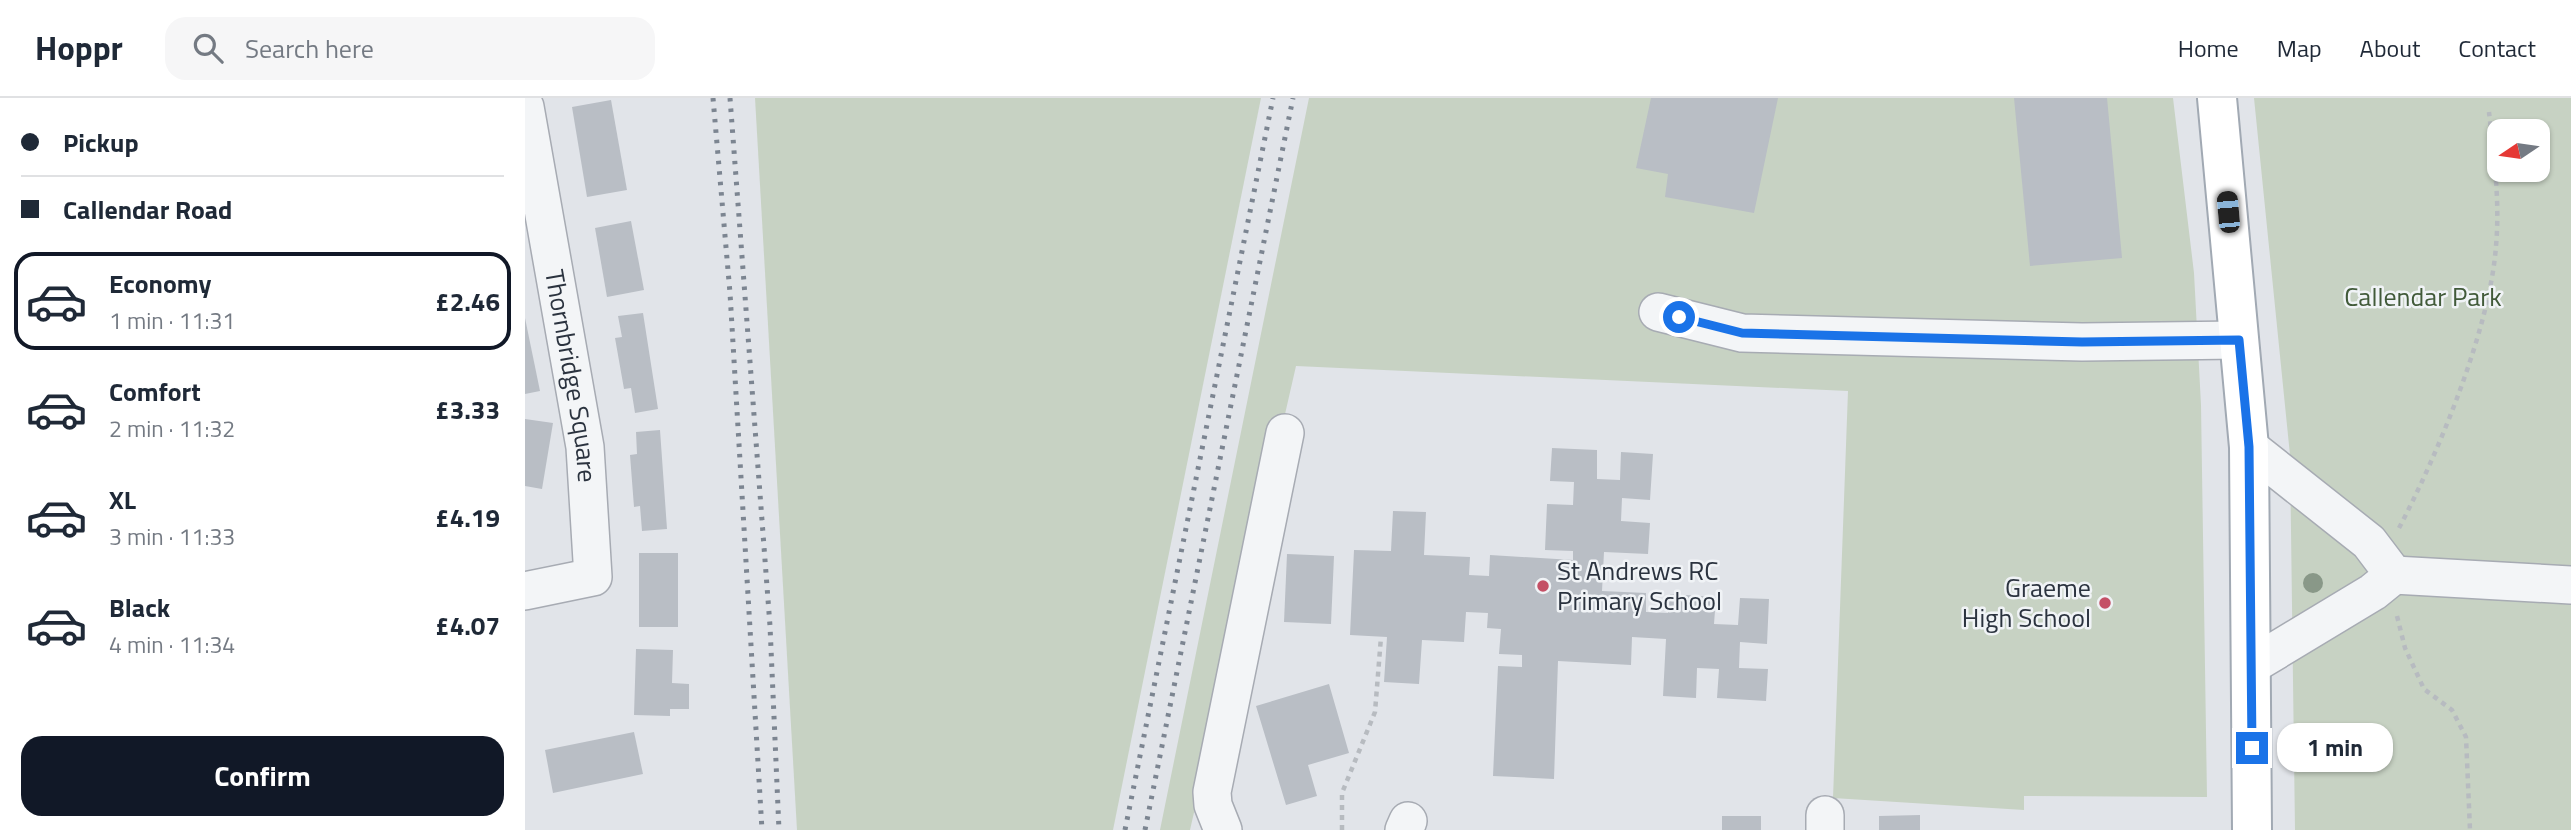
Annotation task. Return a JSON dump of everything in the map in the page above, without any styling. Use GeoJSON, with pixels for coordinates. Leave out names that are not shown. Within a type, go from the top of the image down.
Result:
{"type":"FeatureCollection","features":[{"type":"Feature","properties":{"kind":"main road"},"geometry":{"type":"LineString","coordinates":[[2217,98],[2249,447],[2252,830]]}},
{"type":"Feature","properties":{"kind":"street","name":"Thornbridge Square"},"geometry":{"type":"LineString","coordinates":[[525,107],[585,447],[593,578],[525,591]]}},
{"type":"Feature","properties":{"kind":"street"},"geometry":{"type":"LineString","coordinates":[[1658,312],[1742,333],[2082,342],[2239,340]]}},
{"type":"Feature","properties":{"kind":"street"},"geometry":{"type":"LineString","coordinates":[[1223,830],[1213,805],[1212,792],[1285,433]]}},
{"type":"Feature","properties":{"kind":"street"},"geometry":{"type":"LineString","coordinates":[[2249,447],[2369,542],[2390,580]]}},
{"type":"Feature","properties":{"kind":"street"},"geometry":{"type":"LineString","coordinates":[[2252,666],[2390,580],[2571,585]]}},
{"type":"Feature","properties":{"kind":"path"},"geometry":{"type":"LineString","coordinates":[[2470,830],[2466,737],[2452,710],[2424,689],[2405,649],[2390,580],[2424,477],[2454,402],[2487,297],[2496,246],[2496,167],[2489,113]]}},
{"type":"Feature","properties":{"kind":"path"},"geometry":{"type":"LineString","coordinates":[[1342,830],[1342,793],[1375,712],[1381,637]]}},
{"type":"Feature","properties":{"kind":"green space"},"geometry":{"type":"Polygon","coordinates":[[[755,98],[1261,98],[1113,830],[797,830],[755,98]]]}},
{"type":"Feature","properties":{"kind":"green space","name":"Graeme High School"},"geometry":{"type":"Polygon","coordinates":[[[1309,98],[2173,98],[2194,273],[2201,405],[2207,797],[2024,796],[2024,810],[1833,798],[1848,391],[1296,366],[1190,830],[1160,830],[1309,98]]]}},
{"type":"Feature","properties":{"kind":"green space","name":"Callendar Park"},"geometry":{"type":"Polygon","coordinates":[[[2254,98],[2571,98],[2571,830],[2295,830],[2290,455],[2254,98]]]}},
{"type":"Feature","properties":{"kind":"building"},"geometry":{"type":"Polygon","coordinates":[[[1651,98],[1778,98],[1754,213],[1665,197],[1668,174],[1636,168],[1651,98]]]}},
{"type":"Feature","properties":{"kind":"building"},"geometry":{"type":"Polygon","coordinates":[[[2014,98],[2107,98],[2122,258],[2030,266],[2014,98]]]}},
{"type":"Feature","properties":{"kind":"building"},"geometry":{"type":"Polygon","coordinates":[[[611,100],[627,190],[587,197],[572,107],[611,100]]]}},
{"type":"Feature","properties":{"kind":"building"},"geometry":{"type":"Polygon","coordinates":[[[631,221],[644,290],[607,297],[595,228],[631,221]]]}},
{"type":"Feature","properties":{"kind":"building"},"geometry":{"type":"Polygon","coordinates":[[[643,313],[658,409],[635,413],[631,388],[624,389],[615,338],[622,337],[618,316],[643,313]]]}},
{"type":"Feature","properties":{"kind":"building"},"geometry":{"type":"Polygon","coordinates":[[[525,318],[540,391],[525,394],[525,318]]]}},
{"type":"Feature","properties":{"kind":"building"},"geometry":{"type":"Polygon","coordinates":[[[525,419],[553,423],[542,489],[525,486],[525,419]]]}},
{"type":"Feature","properties":{"kind":"building"},"geometry":{"type":"Polygon","coordinates":[[[660,430],[667,529],[642,531],[640,506],[634,507],[630,455],[637,454],[636,432],[660,430]]]}},
{"type":"Feature","properties":{"kind":"building","name":"St Andrews RC Primary School"},"geometry":{"type":"Polygon","coordinates":[[[1552,448],[1597,450],[1597,479],[1620,480],[1621,452],[1653,454],[1650,500],[1622,498],[1621,521],[1650,523],[1648,554],[1604,552],[1602,591],[1646,593],[1646,612],[1668,613],[1670,594],[1716,597],[1714,624],[1738,625],[1740,598],[1769,599],[1767,644],[1740,642],[1739,668],[1768,669],[1766,701],[1717,698],[1719,669],[1697,668],[1696,698],[1663,696],[1666,639],[1632,637],[1631,665],[1558,661],[1554,779],[1493,776],[1498,666],[1522,667],[1522,655],[1499,654],[1501,629],[1487,628],[1488,613],[1466,612],[1464,642],[1422,640],[1419,684],[1384,682],[1387,637],[1350,635],[1354,550],[1391,551],[1393,511],[1426,512],[1424,555],[1470,557],[1469,575],[1489,576],[1490,555],[1573,560],[1573,551],[1545,550],[1547,504],[1573,505],[1574,482],[1550,481],[1552,448]]]}},
{"type":"Feature","properties":{"kind":"building"},"geometry":{"type":"Polygon","coordinates":[[[639,553],[678,553],[678,627],[639,627],[639,553]]]}},
{"type":"Feature","properties":{"kind":"building"},"geometry":{"type":"Polygon","coordinates":[[[1287,554],[1334,556],[1331,624],[1284,622],[1287,554]]]}},
{"type":"Feature","properties":{"kind":"building"},"geometry":{"type":"Polygon","coordinates":[[[636,649],[673,650],[672,683],[689,684],[689,709],[670,709],[670,716],[634,715],[636,649]]]}},
{"type":"Feature","properties":{"kind":"building"},"geometry":{"type":"Polygon","coordinates":[[[1329,684],[1349,753],[1308,765],[1317,796],[1286,805],[1256,706],[1329,684]]]}},
{"type":"Feature","properties":{"kind":"building"},"geometry":{"type":"Polygon","coordinates":[[[634,732],[643,774],[553,793],[545,750],[634,732]]]}},
{"type":"Feature","properties":{"kind":"building"},"geometry":{"type":"Polygon","coordinates":[[[1920,815],[1920,830],[1879,830],[1879,816],[1920,815]]]}},
{"type":"Feature","properties":{"kind":"building"},"geometry":{"type":"Polygon","coordinates":[[[1722,816],[1761,816],[1761,830],[1722,830],[1722,816]]]}},
{"type":"Feature","properties":{"kind":"railway"},"geometry":{"type":"LineString","coordinates":[[713,98],[730,293],[762,830]]}},
{"type":"Feature","properties":{"kind":"railway"},"geometry":{"type":"LineString","coordinates":[[730,98],[770,626],[779,830]]}},
{"type":"Feature","properties":{"kind":"railway"},"geometry":{"type":"LineString","coordinates":[[1125,830],[1273,98]]}},
{"type":"Feature","properties":{"kind":"railway"},"geometry":{"type":"LineString","coordinates":[[1145,830],[1293,98]]}},
{"type":"Feature","properties":{"kind":"place","name":"St Andrews RC Primary School"},"geometry":{"type":"Point","coordinates":[1543,586]}},
{"type":"Feature","properties":{"kind":"place","name":"Graeme High School"},"geometry":{"type":"Point","coordinates":[2105,603]}},
{"type":"Feature","properties":{"kind":"route"},"geometry":{"type":"LineString","coordinates":[[1679,317],[1742,333],[2082,342],[2239,340],[2249,447],[2252,748]]}}]}
